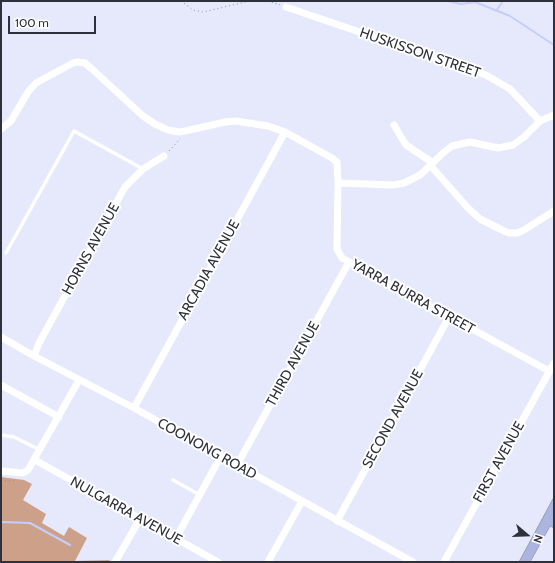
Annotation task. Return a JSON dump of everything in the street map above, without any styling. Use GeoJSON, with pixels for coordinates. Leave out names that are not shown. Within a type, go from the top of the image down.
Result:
{"type":"FeatureCollection","features":[{"type":"Feature","properties":{"kind":"street","name":"HUSKISSON STREET"},"geometry":{"type":"LineString","coordinates":[[286,7],[486,75],[510,89],[540,121]]}},
{"type":"Feature","properties":{"kind":"street"},"geometry":{"type":"LineString","coordinates":[[1,129],[11,121],[28,92],[36,83],[73,63],[81,62],[92,68],[143,116],[168,130],[179,132],[236,121],[268,126],[285,132]]}},
{"type":"Feature","properties":{"kind":"street"},"geometry":{"type":"LineString","coordinates":[[338,183],[398,184],[414,178],[448,149],[457,144],[474,143],[498,148],[513,145],[540,121],[554,115]]}},
{"type":"Feature","properties":{"kind":"street"},"geometry":{"type":"LineString","coordinates":[[394,125],[406,145],[432,164],[468,208],[480,218],[504,231],[509,233],[517,233],[554,211]]}},
{"type":"Feature","properties":{"kind":"street","name":"YARRA BURRA STREET"},"geometry":{"type":"LineString","coordinates":[[285,132],[337,162],[337,249],[342,258],[549,371]]}},
{"type":"Feature","properties":{"kind":"street","name":"ARCADIA AVENUE"},"geometry":{"type":"LineString","coordinates":[[134,408],[285,132]]}},
{"type":"Feature","properties":{"kind":"street","name":"HORNS AVENUE"},"geometry":{"type":"LineString","coordinates":[[34,356],[39,343],[122,192],[129,182],[143,169],[164,156]]}},
{"type":"Feature","properties":{"kind":"street","name":"THIRD AVENUE"},"geometry":{"type":"LineString","coordinates":[[237,465],[349,262]]}},
{"type":"Feature","properties":{"kind":"street","name":"SECOND AVENUE"},"geometry":{"type":"LineString","coordinates":[[337,521],[449,317]]}},
{"type":"Feature","properties":{"kind":"street","name":"COONONG ROAD"},"geometry":{"type":"LineString","coordinates":[[1,336],[34,356],[134,408],[413,562]]}},
{"type":"Feature","properties":{"kind":"street","name":"FIRST AVENUE"},"geometry":{"type":"LineString","coordinates":[[444,562],[554,363]]}},
{"type":"Feature","properties":{"kind":"street"},"geometry":{"type":"LineString","coordinates":[[1,471],[23,473],[28,470],[79,380]]}},
{"type":"Feature","properties":{"kind":"street"},"geometry":{"type":"LineString","coordinates":[[1,386],[59,417]]}},
{"type":"Feature","properties":{"kind":"street"},"geometry":{"type":"LineString","coordinates":[[176,538],[221,456]]}},
{"type":"Feature","properties":{"kind":"street","name":"NULGARRA AVENUE"},"geometry":{"type":"LineString","coordinates":[[34,460],[218,562]]}},
{"type":"Feature","properties":{"kind":"street"},"geometry":{"type":"LineString","coordinates":[[268,562],[302,501]]}},
{"type":"Feature","properties":{"kind":"street"},"geometry":{"type":"LineString","coordinates":[[115,562],[140,519]]}},
{"type":"Feature","properties":{"kind":"street"},"geometry":{"type":"LineString","coordinates":[[202,562],[206,555]]}},
{"type":"Feature","properties":{"kind":"lane"},"geometry":{"type":"LineString","coordinates":[[6,253],[74,131],[143,169]]}},
{"type":"Feature","properties":{"kind":"lane"},"geometry":{"type":"LineString","coordinates":[[1,435],[14,437],[40,450]]}},
{"type":"Feature","properties":{"kind":"lane"},"geometry":{"type":"LineString","coordinates":[[173,480],[200,495]]}},
{"type":"Feature","properties":{"kind":"path"},"geometry":{"type":"LineString","coordinates":[[181,1],[193,10],[203,12],[250,1]]}},
{"type":"Feature","properties":{"kind":"path"},"geometry":{"type":"LineString","coordinates":[[268,1],[286,7]]}},
{"type":"Feature","properties":{"kind":"path"},"geometry":{"type":"LineString","coordinates":[[164,156],[175,145],[185,131]]}},
{"type":"Feature","properties":{"kind":"path"},"geometry":{"type":"LineString","coordinates":[[1,480],[14,481],[19,473]]}},
{"type":"Feature","properties":{"kind":"path"},"geometry":{"type":"LineString","coordinates":[[1,558],[9,562]]}},
{"type":"Feature","properties":{"kind":"shaded area"},"geometry":{"type":"Polygon","coordinates":[[[1,477],[24,480],[32,484],[23,500],[46,514],[42,523],[64,536],[69,527],[87,538],[75,561],[110,560],[108,562],[1,562],[1,477]]]}},
{"type":"Feature","properties":{"kind":"building"},"geometry":{"type":"Polygon","coordinates":[[[554,497],[554,528],[550,526],[530,562],[519,562],[554,497]]]}},
{"type":"Feature","properties":{"kind":"waterway"},"geometry":{"type":"LineString","coordinates":[[448,1],[461,4],[475,2],[510,16],[554,45]]}},
{"type":"Feature","properties":{"kind":"waterway"},"geometry":{"type":"LineString","coordinates":[[496,11],[503,1]]}},
{"type":"Feature","properties":{"kind":"waterway"},"geometry":{"type":"LineString","coordinates":[[1,522],[30,523],[70,545]]}}]}
